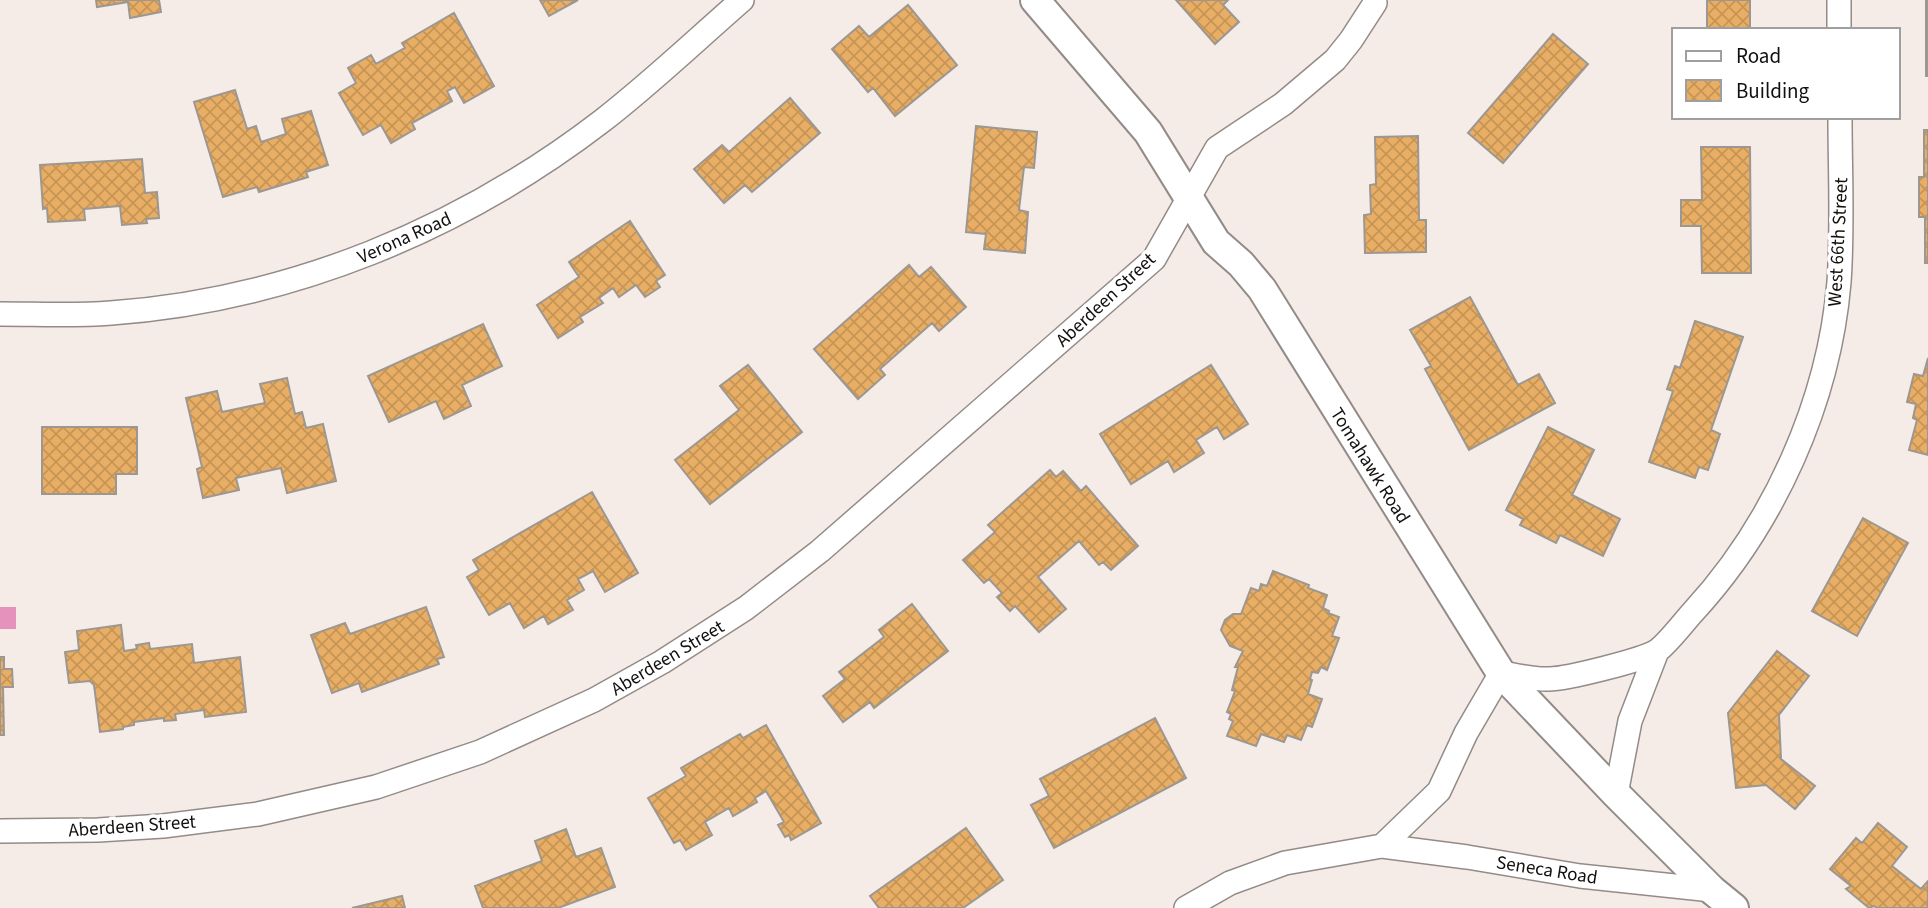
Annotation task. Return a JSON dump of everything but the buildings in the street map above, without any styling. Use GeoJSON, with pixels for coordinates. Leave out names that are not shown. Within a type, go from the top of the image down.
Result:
{"type":"FeatureCollection","features":[{"type":"Feature","properties":{"kind":"street","name":"Verona Road"},"geometry":{"type":"LineString","coordinates":[[0,314],[111,313],[205,301],[286,282],[379,251],[452,218],[526,175],[603,120],[742,0]]}},
{"type":"Feature","properties":{"kind":"street","name":"Tomahawk Road"},"geometry":{"type":"LineString","coordinates":[[1035,0],[1148,132],[1216,242],[1241,264],[1262,289],[1501,673],[1616,794],[1712,890],[1734,908]]}},
{"type":"Feature","properties":{"kind":"street"},"geometry":{"type":"LineString","coordinates":[[1839,0],[1839,28]]}},
{"type":"Feature","properties":{"kind":"street","name":"Aberdeen Street"},"geometry":{"type":"LineString","coordinates":[[0,831],[137,828],[258,814],[376,787],[480,752],[594,700],[662,662],[746,608],[820,551],[1154,259],[1217,148],[1283,104],[1335,60],[1352,40],[1375,3]]}},
{"type":"Feature","properties":{"kind":"street","name":"West 66th Street"},"geometry":{"type":"LineString","coordinates":[[1616,794],[1630,721],[1657,651],[1721,581],[1767,511],[1804,430],[1827,357],[1839,284],[1840,119]]}},
{"type":"Feature","properties":{"kind":"street","name":"West 66th Street"},"geometry":{"type":"LineString","coordinates":[[1501,673],[1549,680],[1612,666],[1657,651]]}},
{"type":"Feature","properties":{"kind":"street"},"geometry":{"type":"LineString","coordinates":[[1382,846],[1439,791],[1466,733],[1501,673]]}},
{"type":"Feature","properties":{"kind":"street","name":"Seneca Road"},"geometry":{"type":"LineString","coordinates":[[1186,908],[1230,883],[1285,863],[1382,846],[1467,856],[1580,876],[1712,890]]}},
{"type":"Feature","properties":{"kind":"shaded area"},"geometry":{"type":"Polygon","coordinates":[[[0,607],[16,607],[16,629],[0,629],[0,607]]]}}]}
